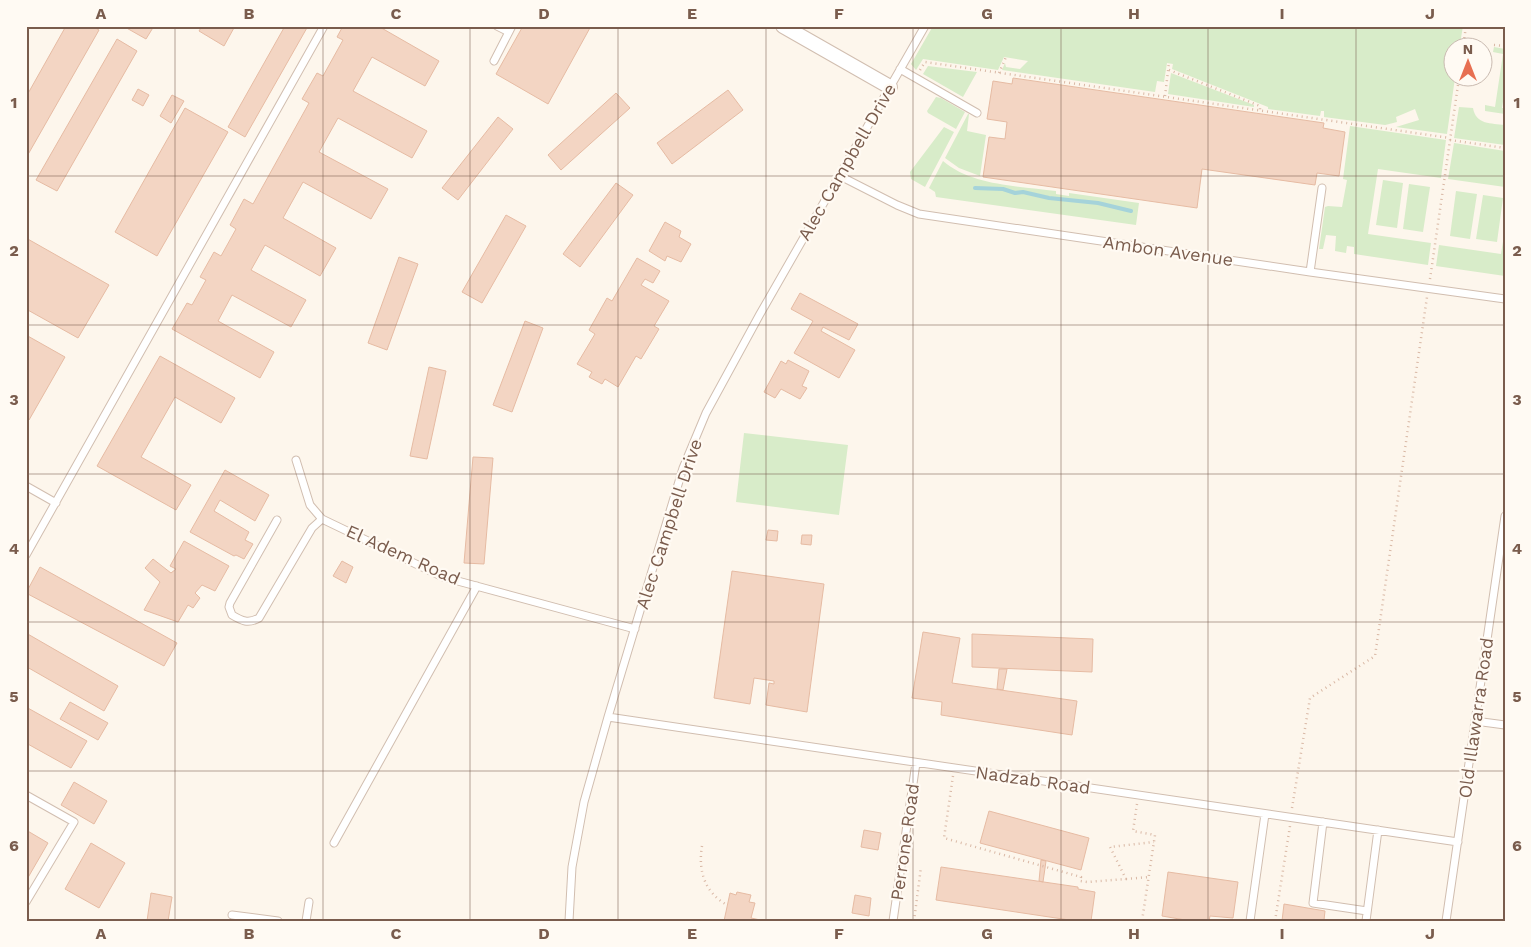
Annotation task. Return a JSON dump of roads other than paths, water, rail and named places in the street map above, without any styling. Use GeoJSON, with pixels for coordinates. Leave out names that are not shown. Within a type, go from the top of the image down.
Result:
{"type":"FeatureCollection","features":[{"type":"Feature","properties":{"kind":"street"},"geometry":{"type":"LineString","coordinates":[[783,26],[890,87]]}},
{"type":"Feature","properties":{"kind":"lane"},"geometry":{"type":"LineString","coordinates":[[26,555],[324,26]]}},
{"type":"Feature","properties":{"kind":"lane"},"geometry":{"type":"LineString","coordinates":[[494,60],[511,29],[497,26]]}},
{"type":"Feature","properties":{"kind":"lane","name":"Alec Campbell Drive"},"geometry":{"type":"LineString","coordinates":[[569,921],[572,867],[584,802],[683,468],[706,413],[760,314],[925,26]]}},
{"type":"Feature","properties":{"kind":"lane"},"geometry":{"type":"LineString","coordinates":[[900,69],[977,113]]}},
{"type":"Feature","properties":{"kind":"lane","name":"Ambon Avenue"},"geometry":{"type":"LineString","coordinates":[[840,176],[897,205],[920,214],[1505,299]]}},
{"type":"Feature","properties":{"kind":"lane"},"geometry":{"type":"LineString","coordinates":[[1310,272],[1322,188]]}},
{"type":"Feature","properties":{"kind":"lane"},"geometry":{"type":"LineString","coordinates":[[277,520],[230,603],[229,607],[232,615],[242,622],[251,622],[259,618],[312,528],[322,519],[310,505],[296,460]]}},
{"type":"Feature","properties":{"kind":"lane"},"geometry":{"type":"LineString","coordinates":[[26,486],[56,503]]}},
{"type":"Feature","properties":{"kind":"lane","name":"Old Illawarra Road"},"geometry":{"type":"LineString","coordinates":[[1446,921],[1475,721],[1501,564],[1505,516]]}},
{"type":"Feature","properties":{"kind":"lane","name":"El Adem Road"},"geometry":{"type":"LineString","coordinates":[[322,519],[444,577],[635,629]]}},
{"type":"Feature","properties":{"kind":"lane"},"geometry":{"type":"LineString","coordinates":[[334,844],[477,586]]}},
{"type":"Feature","properties":{"kind":"lane","name":"Nadzab Road"},"geometry":{"type":"LineString","coordinates":[[608,717],[1458,842]]}},
{"type":"Feature","properties":{"kind":"lane"},"geometry":{"type":"LineString","coordinates":[[1475,721],[1505,725]]}},
{"type":"Feature","properties":{"kind":"lane","name":"Perrone Road"},"geometry":{"type":"LineString","coordinates":[[893,921],[916,763]]}},
{"type":"Feature","properties":{"kind":"lane"},"geometry":{"type":"LineString","coordinates":[[26,795],[74,822],[26,902]]}},
{"type":"Feature","properties":{"kind":"lane"},"geometry":{"type":"LineString","coordinates":[[1250,921],[1265,814]]}},
{"type":"Feature","properties":{"kind":"lane"},"geometry":{"type":"LineString","coordinates":[[1323,822],[1313,903],[1367,911]]}},
{"type":"Feature","properties":{"kind":"lane"},"geometry":{"type":"LineString","coordinates":[[1366,921],[1378,830]]}},
{"type":"Feature","properties":{"kind":"lane"},"geometry":{"type":"LineString","coordinates":[[306,921],[309,902]]}},
{"type":"Feature","properties":{"kind":"lane"},"geometry":{"type":"LineString","coordinates":[[232,915],[278,921]]}},
{"type":"Feature","properties":{"kind":"waterway"},"geometry":{"type":"LineString","coordinates":[[975,188],[1003,189],[1015,193],[1023,192],[1049,198],[1098,203],[1131,211]]}}]}
